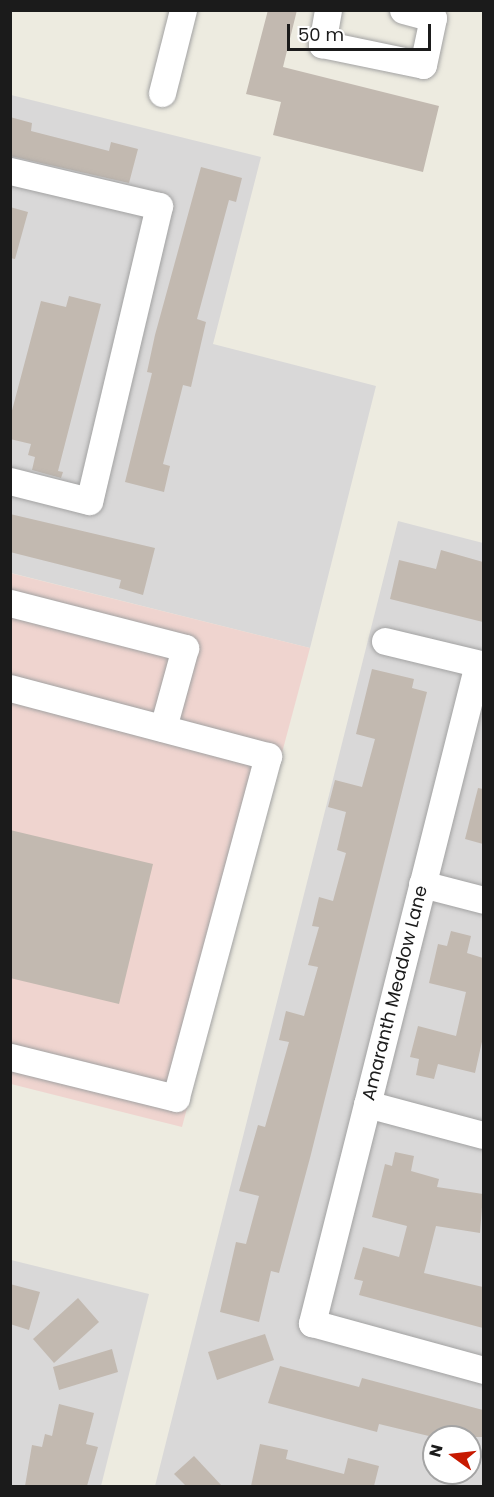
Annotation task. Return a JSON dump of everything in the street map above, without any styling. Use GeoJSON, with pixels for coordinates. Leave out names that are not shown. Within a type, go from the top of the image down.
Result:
{"type":"FeatureCollection","features":[{"type":"Feature","properties":{"kind":"street"},"geometry":{"type":"LineString","coordinates":[[162,93],[183,10]]}},
{"type":"Feature","properties":{"kind":"street"},"geometry":{"type":"LineString","coordinates":[[328,10],[322,44],[423,65],[434,14],[403,10]]}},
{"type":"Feature","properties":{"kind":"street"},"geometry":{"type":"LineString","coordinates":[[10,171],[159,206],[89,501],[10,481]]}},
{"type":"Feature","properties":{"kind":"street"},"geometry":{"type":"LineString","coordinates":[[10,603],[184,648],[163,728]]}},
{"type":"Feature","properties":{"kind":"street"},"geometry":{"type":"LineString","coordinates":[[385,641],[481,665]]}},
{"type":"Feature","properties":{"kind":"street","name":"Amaranth Meadow Lane"},"geometry":{"type":"LineString","coordinates":[[481,665],[422,884],[312,1323],[483,1370]]}},
{"type":"Feature","properties":{"kind":"street"},"geometry":{"type":"LineString","coordinates":[[10,688],[268,756],[176,1098],[10,1057]]}},
{"type":"Feature","properties":{"kind":"street"},"geometry":{"type":"LineString","coordinates":[[422,884],[483,900]]}},
{"type":"Feature","properties":{"kind":"street"},"geometry":{"type":"LineString","coordinates":[[367,1104],[483,1135]]}},
{"type":"Feature","properties":{"kind":"shaded area"},"geometry":{"type":"Polygon","coordinates":[[[11,95],[261,157],[213,344],[376,386],[310,648],[11,573],[11,95]]]}},
{"type":"Feature","properties":{"kind":"shaded area"},"geometry":{"type":"Polygon","coordinates":[[[398,521],[483,543],[483,1486],[155,1486],[398,521]]]}},
{"type":"Feature","properties":{"kind":"shaded area"},"geometry":{"type":"Polygon","coordinates":[[[10,573],[310,648],[182,1127],[11,1084],[10,573]]]}},
{"type":"Feature","properties":{"kind":"shaded area"},"geometry":{"type":"Polygon","coordinates":[[[11,1260],[149,1294],[101,1486],[11,1486],[11,1260]]]}},
{"type":"Feature","properties":{"kind":"building"},"geometry":{"type":"Polygon","coordinates":[[[268,10],[297,10],[283,67],[439,106],[423,172],[273,135],[281,102],[246,94],[268,10]]]}},
{"type":"Feature","properties":{"kind":"building"},"geometry":{"type":"Polygon","coordinates":[[[10,117],[32,123],[31,131],[109,151],[111,142],[138,149],[129,183],[10,156],[10,117]]]}},
{"type":"Feature","properties":{"kind":"building"},"geometry":{"type":"Polygon","coordinates":[[[201,167],[242,178],[236,202],[229,200],[197,319],[206,322],[191,387],[183,385],[163,464],[170,466],[164,492],[125,482],[152,373],[147,372],[155,335],[201,167]]]}},
{"type":"Feature","properties":{"kind":"building"},"geometry":{"type":"Polygon","coordinates":[[[10,207],[28,212],[15,259],[10,258],[10,207]]]}},
{"type":"Feature","properties":{"kind":"building"},"geometry":{"type":"Polygon","coordinates":[[[69,296],[101,304],[58,471],[63,472],[61,478],[32,470],[35,457],[28,455],[31,444],[10,439],[10,418],[41,301],[66,307],[69,296]]]}},
{"type":"Feature","properties":{"kind":"building"},"geometry":{"type":"Polygon","coordinates":[[[10,514],[155,548],[143,595],[119,588],[121,580],[10,552],[10,514]]]}},
{"type":"Feature","properties":{"kind":"building"},"geometry":{"type":"Polygon","coordinates":[[[441,550],[483,562],[483,622],[390,599],[399,560],[436,569],[441,550]]]}},
{"type":"Feature","properties":{"kind":"building"},"geometry":{"type":"Polygon","coordinates":[[[372,669],[414,679],[412,688],[427,692],[310,1158],[279,1273],[271,1271],[259,1322],[220,1312],[236,1242],[246,1244],[259,1196],[239,1191],[258,1125],[265,1127],[289,1042],[279,1040],[286,1011],[304,1016],[318,967],[308,965],[319,927],[312,926],[319,897],[333,901],[346,853],[337,850],[346,812],[328,807],[335,780],[362,787],[375,739],[356,734],[372,669]]]}},
{"type":"Feature","properties":{"kind":"building"},"geometry":{"type":"Polygon","coordinates":[[[478,788],[483,789],[483,844],[465,839],[478,788]]]}},
{"type":"Feature","properties":{"kind":"building"},"geometry":{"type":"Polygon","coordinates":[[[10,830],[153,864],[119,1004],[10,978],[10,830]]]}},
{"type":"Feature","properties":{"kind":"building"},"geometry":{"type":"Polygon","coordinates":[[[451,931],[471,936],[467,953],[483,958],[483,1037],[475,1073],[438,1064],[434,1079],[416,1075],[419,1059],[410,1057],[418,1026],[456,1036],[466,992],[429,983],[438,944],[447,946],[451,931]]]}},
{"type":"Feature","properties":{"kind":"building"},"geometry":{"type":"Polygon","coordinates":[[[395,1152],[414,1156],[411,1171],[439,1179],[437,1187],[483,1194],[480,1233],[436,1226],[424,1273],[483,1287],[483,1328],[359,1295],[363,1281],[354,1279],[363,1247],[399,1257],[407,1226],[372,1217],[385,1164],[392,1166],[395,1152]]]}},
{"type":"Feature","properties":{"kind":"building"},"geometry":{"type":"Polygon","coordinates":[[[10,1284],[40,1292],[29,1330],[10,1324],[10,1284]]]}},
{"type":"Feature","properties":{"kind":"building"},"geometry":{"type":"Polygon","coordinates":[[[78,1298],[99,1322],[54,1363],[33,1339],[78,1298]]]}},
{"type":"Feature","properties":{"kind":"building"},"geometry":{"type":"Polygon","coordinates":[[[265,1334],[274,1360],[217,1380],[208,1352],[265,1334]]]}},
{"type":"Feature","properties":{"kind":"building"},"geometry":{"type":"Polygon","coordinates":[[[112,1349],[118,1372],[59,1390],[53,1367],[112,1349]]]}},
{"type":"Feature","properties":{"kind":"building"},"geometry":{"type":"Polygon","coordinates":[[[280,1366],[359,1387],[362,1378],[483,1410],[483,1437],[482,1425],[422,1425],[422,1434],[379,1424],[377,1432],[268,1403],[280,1366]]]}},
{"type":"Feature","properties":{"kind":"building"},"geometry":{"type":"Polygon","coordinates":[[[59,1404],[94,1413],[86,1444],[98,1447],[87,1486],[25,1486],[32,1445],[42,1447],[45,1434],[52,1436],[59,1404]]]}},
{"type":"Feature","properties":{"kind":"building"},"geometry":{"type":"Polygon","coordinates":[[[260,1444],[288,1450],[286,1459],[344,1474],[348,1458],[379,1466],[374,1486],[251,1486],[260,1444]]]}},
{"type":"Feature","properties":{"kind":"building"},"geometry":{"type":"Polygon","coordinates":[[[194,1456],[222,1486],[186,1486],[174,1474],[194,1456]]]}}]}
